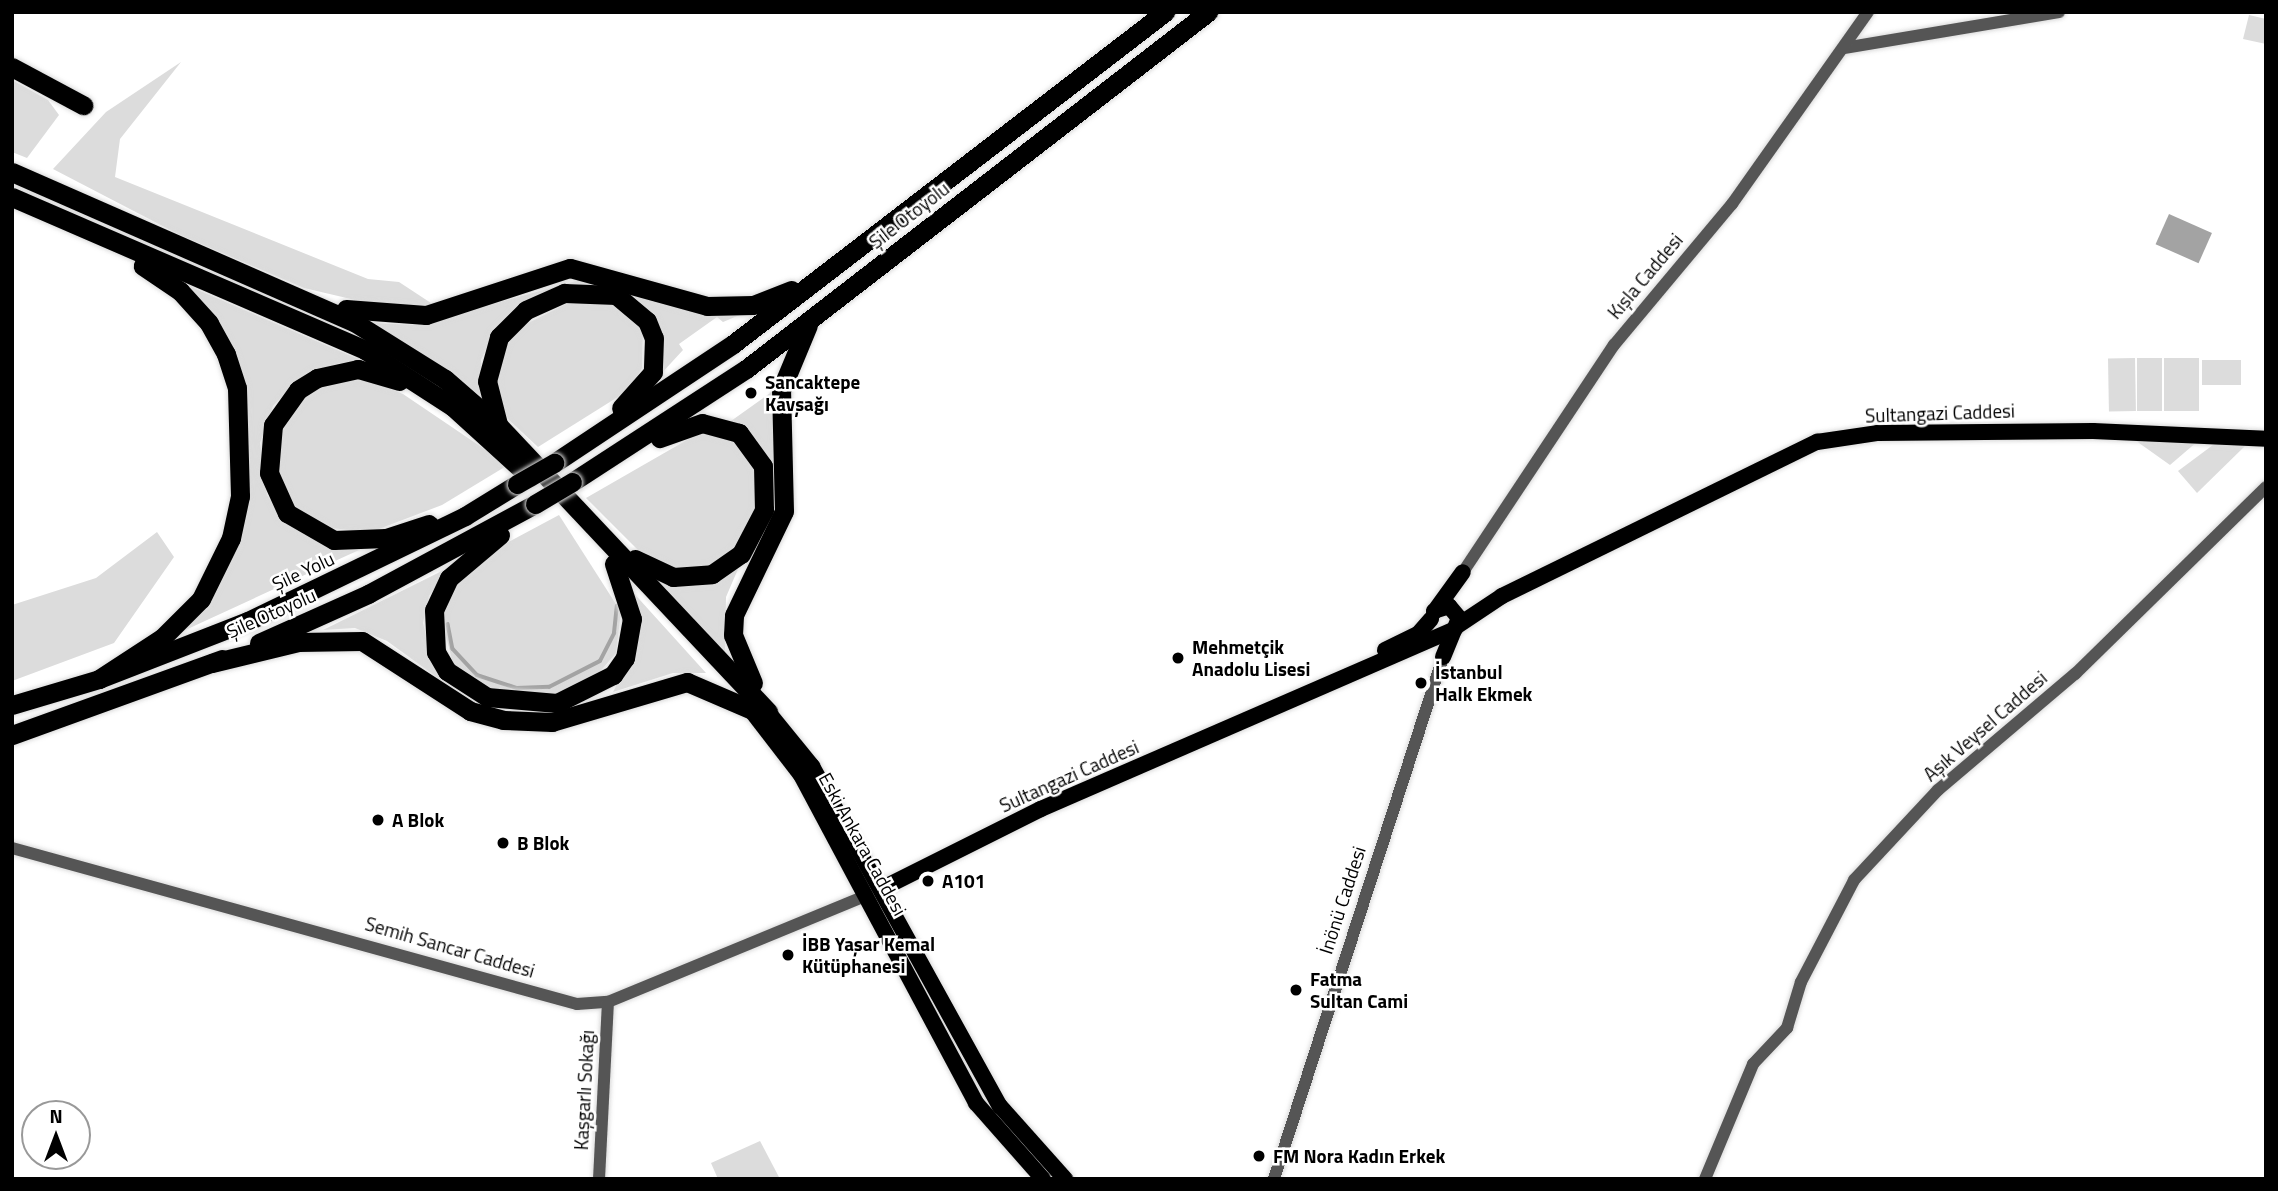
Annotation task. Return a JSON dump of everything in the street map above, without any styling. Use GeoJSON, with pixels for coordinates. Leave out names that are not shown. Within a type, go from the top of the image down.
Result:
{"type":"FeatureCollection","features":[{"type":"Feature","properties":{"kind":"highway","name":"Şile Otoyolu"},"geometry":{"type":"LineString","coordinates":[[597,436],[827,273],[1166,12]]}},
{"type":"Feature","properties":{"kind":"highway","name":"Şile Otoyolu"},"geometry":{"type":"LineString","coordinates":[[12,735],[212,663],[368,594],[513,517],[572,482],[631,445],[810,322],[1208,12]]}},
{"type":"Feature","properties":{"kind":"highway"},"geometry":{"type":"LineString","coordinates":[[12,66],[83,105]]}},
{"type":"Feature","properties":{"kind":"highway"},"geometry":{"type":"LineString","coordinates":[[12,172],[282,290],[410,354],[498,425],[759,710]]}},
{"type":"Feature","properties":{"kind":"highway"},"geometry":{"type":"LineString","coordinates":[[12,197],[365,351],[453,407],[616,556],[673,577],[712,574],[753,537],[766,497],[754,448],[719,425],[702,423],[631,445]]}},
{"type":"Feature","properties":{"kind":"highway"},"geometry":{"type":"LineString","coordinates":[[12,705],[99,679],[183,619],[218,574],[231,538],[242,459],[237,388],[209,323],[157,273],[92,233]]}},
{"type":"Feature","properties":{"kind":"highway"},"geometry":{"type":"LineString","coordinates":[[282,290],[356,313],[400,318],[468,303],[570,268],[730,307],[769,300],[827,273]]}},
{"type":"Feature","properties":{"kind":"highway"},"geometry":{"type":"LineString","coordinates":[[498,425],[487,381],[499,337],[544,299],[593,290],[633,306],[646,321],[654,357],[640,391],[597,436]]}},
{"type":"Feature","properties":{"kind":"highway"},"geometry":{"type":"LineString","coordinates":[[759,710],[740,660],[734,615],[784,511],[782,390],[810,322]]}},
{"type":"Feature","properties":{"kind":"highway"},"geometry":{"type":"LineString","coordinates":[[453,407],[379,373],[358,369],[317,378],[298,390],[273,425],[268,473],[286,513],[334,540],[386,538],[465,516]]}},
{"type":"Feature","properties":{"kind":"highway","name":"Şile Yolu"},"geometry":{"type":"LineString","coordinates":[[99,679],[273,609],[465,516],[597,436]]}},
{"type":"Feature","properties":{"kind":"highway"},"geometry":{"type":"LineString","coordinates":[[513,517],[449,578],[434,610],[436,652],[447,671],[486,697],[557,703],[613,675],[625,658],[632,620],[616,556]]}},
{"type":"Feature","properties":{"kind":"highway"},"geometry":{"type":"LineString","coordinates":[[212,663],[298,642],[362,640],[470,711],[502,720],[552,722],[687,682],[759,710]]}},
{"type":"Feature","properties":{"kind":"main road","name":"Sultangazi Caddesi"},"geometry":{"type":"LineString","coordinates":[[883,888],[1041,809],[1277,711],[1284,701],[1418,634],[1485,605],[1817,442],[1878,433],[2093,431],[2266,439]]}},
{"type":"Feature","properties":{"kind":"main road","name":"Kışla Caddesi"},"geometry":{"type":"LineString","coordinates":[[1446,621],[1462,572]]}},
{"type":"Feature","properties":{"kind":"main road"},"geometry":{"type":"LineString","coordinates":[[1443,657],[1446,621]]}},
{"type":"Feature","properties":{"kind":"main road","name":"Eski Ankara Caddesi"},"geometry":{"type":"LineString","coordinates":[[759,710],[808,759],[883,888],[1000,1106],[1065,1179]]}},
{"type":"Feature","properties":{"kind":"main road","name":"Eski Ankara Caddesi"},"geometry":{"type":"LineString","coordinates":[[759,710],[801,775],[975,1102],[1043,1179]]}},
{"type":"Feature","properties":{"kind":"street","name":"Kışla Caddesi"},"geometry":{"type":"LineString","coordinates":[[1462,572],[1614,345],[1732,204],[1868,12]]}},
{"type":"Feature","properties":{"kind":"street"},"geometry":{"type":"LineString","coordinates":[[1844,48],[2059,12]]}},
{"type":"Feature","properties":{"kind":"street","name":"Aşık Veysel Caddesi"},"geometry":{"type":"LineString","coordinates":[[1705,1179],[1753,1065],[1787,1028],[1801,982],[1854,880],[1938,790],[2074,674],[2266,487]]}},
{"type":"Feature","properties":{"kind":"street","name":"İnönü Caddesi"},"geometry":{"type":"LineString","coordinates":[[1274,1179],[1443,657]]}},
{"type":"Feature","properties":{"kind":"street","name":"Semih Sancar Caddesi"},"geometry":{"type":"LineString","coordinates":[[12,848],[577,1004],[608,1002],[867,895]]}},
{"type":"Feature","properties":{"kind":"street","name":"Kaşgarlı Sokağı"},"geometry":{"type":"LineString","coordinates":[[599,1179],[608,1002]]}},
{"type":"Feature","properties":{"kind":"shaded area"},"geometry":{"type":"Polygon","coordinates":[[[2249,15],[2266,19],[2266,44],[2243,39],[2249,15]]]}},
{"type":"Feature","properties":{"kind":"shaded area"},"geometry":{"type":"Polygon","coordinates":[[[181,62],[120,139],[115,177],[368,279],[399,282],[434,305],[385,307],[304,288],[178,234],[53,169],[106,112],[181,62]]]}},
{"type":"Feature","properties":{"kind":"shaded area"},"geometry":{"type":"Polygon","coordinates":[[[12,80],[48,100],[59,115],[27,158],[12,152],[12,80]]]}},
{"type":"Feature","properties":{"kind":"shaded area"},"geometry":{"type":"Polygon","coordinates":[[[2169,214],[2212,233],[2199,263],[2156,244],[2169,214]]]}},
{"type":"Feature","properties":{"kind":"shaded area"},"geometry":{"type":"Polygon","coordinates":[[[580,280],[613,286],[550,290],[515,308],[497,327],[481,360],[482,397],[372,323],[416,325],[580,280]]]}},
{"type":"Feature","properties":{"kind":"shaded area"},"geometry":{"type":"Polygon","coordinates":[[[184,284],[365,362],[339,363],[299,379],[273,406],[260,443],[267,495],[283,518],[321,543],[359,550],[181,632],[246,501],[249,452],[246,406],[184,284]]]}},
{"type":"Feature","properties":{"kind":"shaded area"},"geometry":{"type":"Polygon","coordinates":[[[613,286],[687,309],[742,314],[723,322],[717,317],[679,344],[683,350],[659,376],[661,338],[641,303],[613,286]]]}},
{"type":"Feature","properties":{"kind":"shaded area"},"geometry":{"type":"Polygon","coordinates":[[[576,299],[613,304],[643,328],[642,368],[629,390],[538,447],[509,420],[496,397],[498,358],[520,327],[576,299]]]}},
{"type":"Feature","properties":{"kind":"shaded area"},"geometry":{"type":"Polygon","coordinates":[[[2108,358],[2135,358],[2136,411],[2109,411],[2108,358]]]}},
{"type":"Feature","properties":{"kind":"shaded area"},"geometry":{"type":"Polygon","coordinates":[[[2137,358],[2162,358],[2162,411],[2137,411],[2137,358]]]}},
{"type":"Feature","properties":{"kind":"shaded area"},"geometry":{"type":"Polygon","coordinates":[[[2164,358],[2199,358],[2199,411],[2164,411],[2164,358]]]}},
{"type":"Feature","properties":{"kind":"shaded area"},"geometry":{"type":"Polygon","coordinates":[[[2202,360],[2241,360],[2241,385],[2202,385],[2202,360]]]}},
{"type":"Feature","properties":{"kind":"shaded area"},"geometry":{"type":"Polygon","coordinates":[[[775,377],[779,469],[773,470],[756,439],[731,421],[773,391],[775,377]]]}},
{"type":"Feature","properties":{"kind":"shaded area"},"geometry":{"type":"Polygon","coordinates":[[[370,380],[403,394],[508,465],[442,505],[371,532],[320,527],[289,503],[276,465],[284,420],[297,402],[329,381],[370,380]]]}},
{"type":"Feature","properties":{"kind":"shaded area"},"geometry":{"type":"Polygon","coordinates":[[[706,429],[730,436],[758,474],[756,510],[737,547],[715,565],[677,570],[646,558],[586,498],[706,429]]]}},
{"type":"Feature","properties":{"kind":"shaded area"},"geometry":{"type":"Polygon","coordinates":[[[2132,438],[2198,441],[2170,465],[2132,438]]]}},
{"type":"Feature","properties":{"kind":"shaded area"},"geometry":{"type":"Polygon","coordinates":[[[2217,442],[2245,446],[2197,493],[2178,471],[2217,442]]]}},
{"type":"Feature","properties":{"kind":"shaded area"},"geometry":{"type":"Polygon","coordinates":[[[559,515],[621,612],[616,653],[598,674],[556,694],[487,688],[453,664],[441,616],[458,579],[503,545],[559,515]]]}},
{"type":"Feature","properties":{"kind":"shaded area"},"geometry":{"type":"Polygon","coordinates":[[[157,532],[174,557],[114,643],[12,681],[12,605],[96,578],[157,532]]]}},
{"type":"Feature","properties":{"kind":"shaded area"},"geometry":{"type":"Polygon","coordinates":[[[450,567],[429,596],[423,623],[433,664],[449,686],[387,641],[355,628],[323,630],[450,567]]]}},
{"type":"Feature","properties":{"kind":"shaded area"},"geometry":{"type":"Polygon","coordinates":[[[738,569],[726,597],[725,653],[656,578],[696,586],[738,569]]]}},
{"type":"Feature","properties":{"kind":"shaded area"},"geometry":{"type":"Polygon","coordinates":[[[630,589],[706,673],[673,673],[613,692],[620,678],[630,589]]]}},
{"type":"Feature","properties":{"kind":"shaded area"},"geometry":{"type":"Polygon","coordinates":[[[760,1141],[780,1179],[718,1179],[711,1163],[760,1141]]]}},
{"type":"Feature","properties":{"kind":"waterway"},"geometry":{"type":"LineString","coordinates":[[448,624],[453,649],[477,675],[517,688],[549,687],[600,661],[614,633],[617,606]]}},
{"type":"Feature","properties":{"kind":"place","name":"Sancaktepe Kavşağı"},"geometry":{"type":"Point","coordinates":[751,393]}},
{"type":"Feature","properties":{"kind":"place","name":"Mehmetçik Anadolu Lisesi"},"geometry":{"type":"Point","coordinates":[1178,658]}},
{"type":"Feature","properties":{"kind":"place","name":"İstanbul Halk Ekmek"},"geometry":{"type":"Point","coordinates":[1421,683]}},
{"type":"Feature","properties":{"kind":"place","name":"A Blok"},"geometry":{"type":"Point","coordinates":[378,820]}},
{"type":"Feature","properties":{"kind":"place","name":"B Blok"},"geometry":{"type":"Point","coordinates":[503,843]}},
{"type":"Feature","properties":{"kind":"place","name":"A101"},"geometry":{"type":"Point","coordinates":[928,881]}},
{"type":"Feature","properties":{"kind":"place","name":"İBB Yaşar Kemal Kütüphanesi"},"geometry":{"type":"Point","coordinates":[788,955]}},
{"type":"Feature","properties":{"kind":"place","name":"Fatma Sultan Cami"},"geometry":{"type":"Point","coordinates":[1296,990]}},
{"type":"Feature","properties":{"kind":"place","name":"FM Nora Kadın Erkek"},"geometry":{"type":"Point","coordinates":[1259,1156]}}]}
